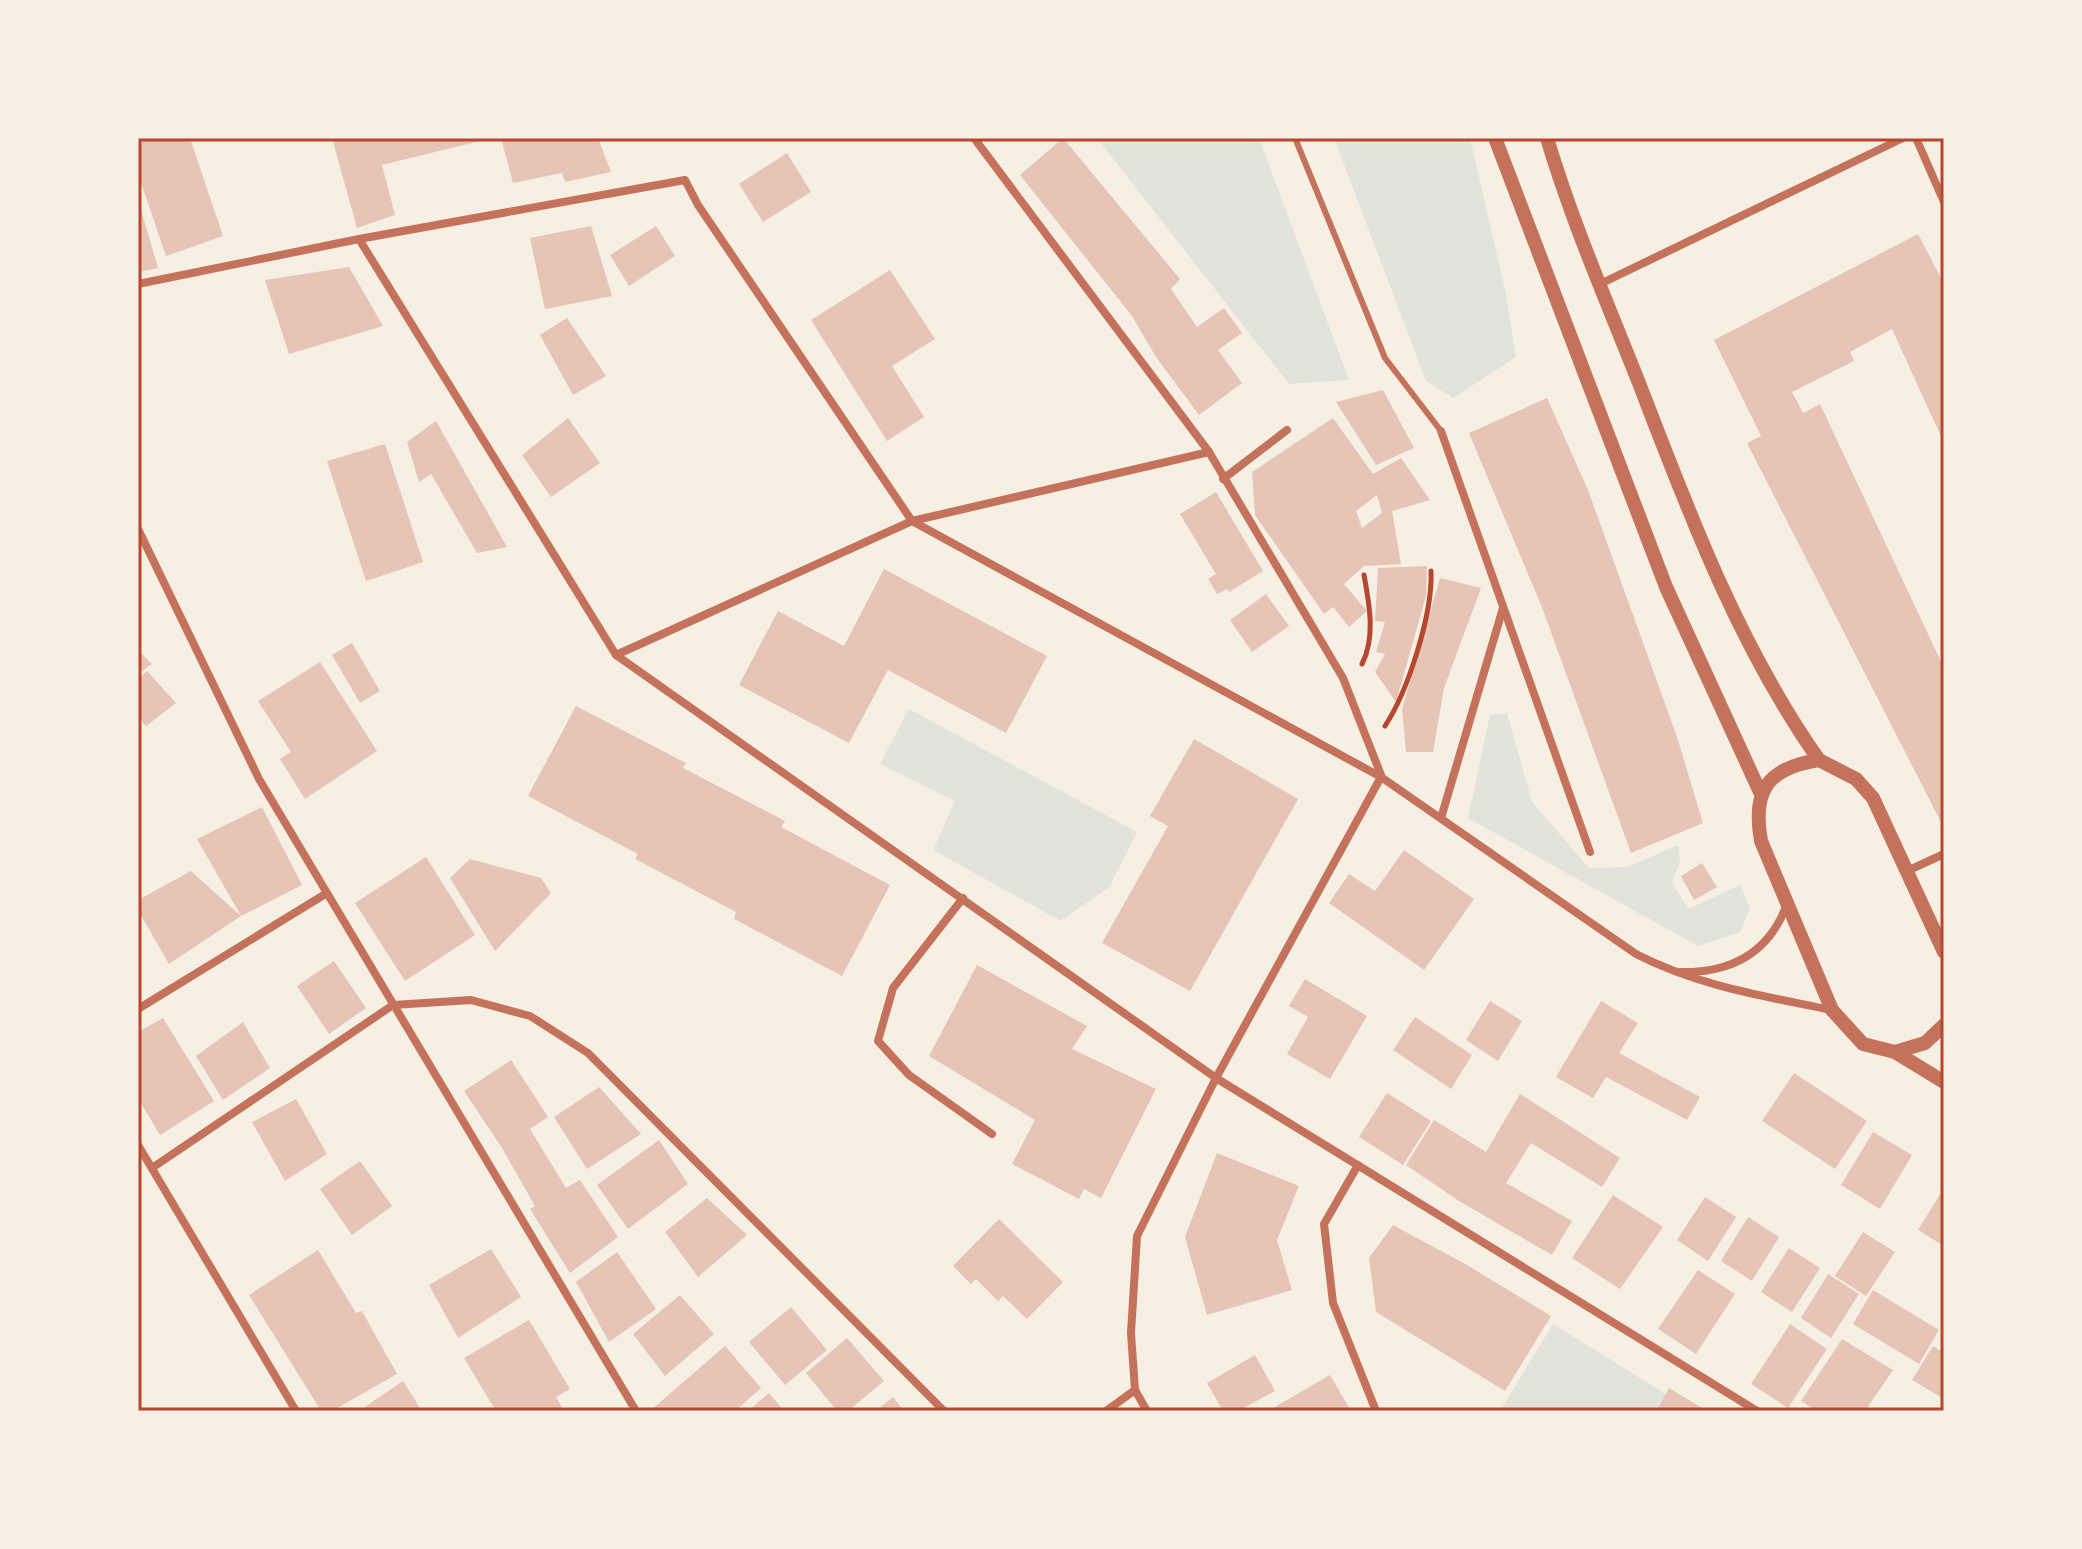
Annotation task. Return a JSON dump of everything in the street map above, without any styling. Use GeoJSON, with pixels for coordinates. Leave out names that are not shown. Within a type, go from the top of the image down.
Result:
{"type":"FeatureCollection","features":[{"type":"Feature","properties":{"kind":"street"},"geometry":{"type":"LineString","coordinates":[[974,138],[1209,452],[1343,678],[1381,777],[1216,1078],[1137,1236],[1131,1333],[1135,1390],[1147,1411]]}},
{"type":"Feature","properties":{"kind":"street"},"geometry":{"type":"LineString","coordinates":[[1495,138],[1666,587],[1760,792]]}},
{"type":"Feature","properties":{"kind":"street"},"geometry":{"type":"LineString","coordinates":[[1547,138],[1569,210],[1721,589],[1784,710],[1819,760],[1856,779],[1873,798],[1944,952]]}},
{"type":"Feature","properties":{"kind":"street"},"geometry":{"type":"LineString","coordinates":[[1600,284],[1903,138]]}},
{"type":"Feature","properties":{"kind":"street"},"geometry":{"type":"LineString","coordinates":[[1916,138],[1944,202]]}},
{"type":"Feature","properties":{"kind":"street"},"geometry":{"type":"LineString","coordinates":[[138,284],[359,239],[685,180],[698,205],[912,521],[1381,777],[1636,954],[1672,972],[1712,985],[1832,1010]]}},
{"type":"Feature","properties":{"kind":"street"},"geometry":{"type":"LineString","coordinates":[[359,239],[616,655],[1216,1078],[1757,1411]]}},
{"type":"Feature","properties":{"kind":"street"},"geometry":{"type":"LineString","coordinates":[[1223,479],[1287,430]]}},
{"type":"Feature","properties":{"kind":"street"},"geometry":{"type":"LineString","coordinates":[[1441,431],[1590,852]]}},
{"type":"Feature","properties":{"kind":"street"},"geometry":{"type":"LineString","coordinates":[[616,655],[912,521],[1209,452]]}},
{"type":"Feature","properties":{"kind":"street"},"geometry":{"type":"LineString","coordinates":[[138,529],[259,779],[636,1411]]}},
{"type":"Feature","properties":{"kind":"street"},"geometry":{"type":"LineString","coordinates":[[1441,818],[1503,607]]}},
{"type":"Feature","properties":{"kind":"street"},"geometry":{"type":"LineString","coordinates":[[1819,760],[1781,771],[1760,792],[1756,812],[1761,841],[1832,1010],[1863,1044],[1895,1052],[1944,1082]]}},
{"type":"Feature","properties":{"kind":"street"},"geometry":{"type":"LineString","coordinates":[[1907,871],[1944,854]]}},
{"type":"Feature","properties":{"kind":"street"},"geometry":{"type":"LineString","coordinates":[[138,1009],[327,893]]}},
{"type":"Feature","properties":{"kind":"street"},"geometry":{"type":"LineString","coordinates":[[963,898],[893,988],[878,1041],[909,1075],[992,1134]]}},
{"type":"Feature","properties":{"kind":"street"},"geometry":{"type":"LineString","coordinates":[[1672,972],[1703,973],[1751,955],[1777,930],[1788,903]]}},
{"type":"Feature","properties":{"kind":"street"},"geometry":{"type":"LineString","coordinates":[[152,1168],[393,1005],[471,1000],[530,1016],[588,1053],[944,1411]]}},
{"type":"Feature","properties":{"kind":"street"},"geometry":{"type":"LineString","coordinates":[[1895,1052],[1925,1043],[1944,1025]]}},
{"type":"Feature","properties":{"kind":"street"},"geometry":{"type":"LineString","coordinates":[[138,1145],[296,1411]]}},
{"type":"Feature","properties":{"kind":"street"},"geometry":{"type":"LineString","coordinates":[[1358,1165],[1324,1224],[1333,1303],[1376,1411]]}},
{"type":"Feature","properties":{"kind":"street"},"geometry":{"type":"LineString","coordinates":[[1106,1411],[1135,1390]]}},
{"type":"Feature","properties":{"kind":"lane"},"geometry":{"type":"LineString","coordinates":[[1295,138],[1385,358],[1441,431]]}},
{"type":"Feature","properties":{"kind":"path"},"geometry":{"type":"LineString","coordinates":[[1371,747],[1396,706],[1430,598],[1431,571]]}},
{"type":"Feature","properties":{"kind":"path"},"geometry":{"type":"LineString","coordinates":[[1343,678],[1362,664],[1367,655],[1370,611],[1364,575]]}},
{"type":"Feature","properties":{"kind":"shaded area"},"geometry":{"type":"Polygon","coordinates":[[[1097,138],[1259,138],[1349,380],[1289,384],[1097,138]]]}},
{"type":"Feature","properties":{"kind":"shaded area"},"geometry":{"type":"Polygon","coordinates":[[[1334,138],[1470,138],[1506,294],[1516,357],[1453,398],[1426,381],[1334,138]]]}},
{"type":"Feature","properties":{"kind":"shaded area"},"geometry":{"type":"Polygon","coordinates":[[[909,709],[1137,832],[1109,887],[1061,921],[933,850],[955,801],[880,764],[909,709]]]}},
{"type":"Feature","properties":{"kind":"shaded area"},"geometry":{"type":"Polygon","coordinates":[[[1507,713],[1532,802],[1589,868],[1628,867],[1678,845],[1680,862],[1672,882],[1688,909],[1740,885],[1750,908],[1740,932],[1698,946],[1468,818],[1490,715],[1507,713]]]}},
{"type":"Feature","properties":{"kind":"shaded area"},"geometry":{"type":"Polygon","coordinates":[[[1553,1324],[1666,1394],[1655,1411],[1500,1411],[1553,1324]]]}},
{"type":"Feature","properties":{"kind":"building"},"geometry":{"type":"Polygon","coordinates":[[[154,138],[190,138],[223,236],[166,256],[138,174],[138,143],[154,138]]]}},
{"type":"Feature","properties":{"kind":"building"},"geometry":{"type":"Polygon","coordinates":[[[332,138],[488,139],[382,165],[395,215],[357,228],[332,138]]]}},
{"type":"Feature","properties":{"kind":"building"},"geometry":{"type":"Polygon","coordinates":[[[501,138],[598,138],[611,172],[565,182],[562,173],[513,183],[501,138]]]}},
{"type":"Feature","properties":{"kind":"building"},"geometry":{"type":"Polygon","coordinates":[[[1063,138],[1180,279],[1171,289],[1197,327],[1224,308],[1242,333],[1218,350],[1242,383],[1199,415],[1156,357],[1132,316],[1020,175],[1063,138]]]}},
{"type":"Feature","properties":{"kind":"building"},"geometry":{"type":"Polygon","coordinates":[[[787,153],[811,192],[763,222],[739,184],[787,153]]]}},
{"type":"Feature","properties":{"kind":"building"},"geometry":{"type":"Polygon","coordinates":[[[138,199],[158,268],[138,272],[138,199]]]}},
{"type":"Feature","properties":{"kind":"building"},"geometry":{"type":"Polygon","coordinates":[[[591,226],[612,296],[545,309],[530,238],[591,226]]]}},
{"type":"Feature","properties":{"kind":"building"},"geometry":{"type":"Polygon","coordinates":[[[656,226],[675,256],[629,286],[610,255],[656,226]]]}},
{"type":"Feature","properties":{"kind":"building"},"geometry":{"type":"Polygon","coordinates":[[[1918,234],[1944,284],[1944,443],[1892,329],[1850,352],[1854,361],[1792,392],[1803,413],[1820,404],[1944,668],[1944,828],[1747,443],[1761,436],[1714,340],[1918,234]]]}},
{"type":"Feature","properties":{"kind":"building"},"geometry":{"type":"Polygon","coordinates":[[[349,267],[383,326],[289,354],[265,280],[349,267]]]}},
{"type":"Feature","properties":{"kind":"building"},"geometry":{"type":"Polygon","coordinates":[[[890,270],[935,339],[892,366],[924,417],[887,441],[811,320],[890,270]]]}},
{"type":"Feature","properties":{"kind":"building"},"geometry":{"type":"Polygon","coordinates":[[[567,318],[606,376],[573,395],[540,335],[567,318]]]}},
{"type":"Feature","properties":{"kind":"building"},"geometry":{"type":"Polygon","coordinates":[[[1383,390],[1414,448],[1376,465],[1336,402],[1383,390]]]}},
{"type":"Feature","properties":{"kind":"building"},"geometry":{"type":"Polygon","coordinates":[[[1547,398],[1588,490],[1677,737],[1703,823],[1631,853],[1543,610],[1469,433],[1547,398]]]}},
{"type":"Feature","properties":{"kind":"building"},"geometry":{"type":"Polygon","coordinates":[[[568,418],[600,463],[551,497],[522,455],[568,418]]]}},
{"type":"Feature","properties":{"kind":"building"},"geometry":{"type":"Polygon","coordinates":[[[1333,418],[1373,474],[1401,458],[1430,500],[1392,511],[1401,564],[1364,566],[1344,584],[1367,611],[1349,627],[1333,607],[1324,614],[1255,515],[1252,472],[1333,418]],[[1377,495],[1356,511],[1362,528],[1382,513],[1377,495]]]}},
{"type":"Feature","properties":{"kind":"building"},"geometry":{"type":"Polygon","coordinates":[[[436,421],[507,547],[477,553],[431,474],[419,482],[407,442],[436,421]]]}},
{"type":"Feature","properties":{"kind":"building"},"geometry":{"type":"Polygon","coordinates":[[[385,444],[423,562],[366,581],[327,461],[385,444]]]}},
{"type":"Feature","properties":{"kind":"building"},"geometry":{"type":"Polygon","coordinates":[[[1216,492],[1263,571],[1229,592],[1227,589],[1217,594],[1208,579],[1216,574],[1180,514],[1216,492]]]}},
{"type":"Feature","properties":{"kind":"building"},"geometry":{"type":"Polygon","coordinates":[[[1427,566],[1426,596],[1396,702],[1375,672],[1385,654],[1376,652],[1385,622],[1375,621],[1378,568],[1427,566]]]}},
{"type":"Feature","properties":{"kind":"building"},"geometry":{"type":"Polygon","coordinates":[[[884,569],[1047,656],[1006,733],[888,670],[849,743],[739,685],[778,611],[844,646],[884,569]]]}},
{"type":"Feature","properties":{"kind":"building"},"geometry":{"type":"Polygon","coordinates":[[[1440,578],[1481,588],[1444,688],[1433,752],[1406,752],[1402,709],[1440,578]]]}},
{"type":"Feature","properties":{"kind":"building"},"geometry":{"type":"Polygon","coordinates":[[[1266,594],[1289,626],[1252,652],[1230,620],[1266,594]]]}},
{"type":"Feature","properties":{"kind":"building"},"geometry":{"type":"Polygon","coordinates":[[[352,643],[380,691],[360,703],[332,655],[352,643]]]}},
{"type":"Feature","properties":{"kind":"building"},"geometry":{"type":"Polygon","coordinates":[[[138,650],[152,664],[138,674],[138,650]]]}},
{"type":"Feature","properties":{"kind":"building"},"geometry":{"type":"Polygon","coordinates":[[[320,662],[377,751],[305,799],[280,759],[291,752],[258,701],[320,662]]]}},
{"type":"Feature","properties":{"kind":"building"},"geometry":{"type":"Polygon","coordinates":[[[147,671],[176,703],[146,726],[138,717],[138,679],[147,671]]]}},
{"type":"Feature","properties":{"kind":"building"},"geometry":{"type":"Polygon","coordinates":[[[576,706],[686,763],[683,768],[785,821],[781,827],[890,885],[842,976],[734,919],[736,912],[635,859],[638,854],[528,796],[576,706]]]}},
{"type":"Feature","properties":{"kind":"building"},"geometry":{"type":"Polygon","coordinates":[[[1194,739],[1298,799],[1190,991],[1102,943],[1168,826],[1150,816],[1194,739]]]}},
{"type":"Feature","properties":{"kind":"building"},"geometry":{"type":"Polygon","coordinates":[[[262,807],[302,885],[241,916],[197,839],[262,807]]]}},
{"type":"Feature","properties":{"kind":"building"},"geometry":{"type":"Polygon","coordinates":[[[1404,850],[1474,899],[1424,970],[1329,903],[1349,874],[1375,891],[1404,850]]]}},
{"type":"Feature","properties":{"kind":"building"},"geometry":{"type":"Polygon","coordinates":[[[426,857],[475,935],[405,981],[355,903],[426,857]]]}},
{"type":"Feature","properties":{"kind":"building"},"geometry":{"type":"Polygon","coordinates":[[[470,859],[541,878],[551,893],[495,951],[450,878],[470,859]]]}},
{"type":"Feature","properties":{"kind":"building"},"geometry":{"type":"Polygon","coordinates":[[[1702,863],[1717,887],[1694,900],[1681,876],[1702,863]]]}},
{"type":"Feature","properties":{"kind":"building"},"geometry":{"type":"Polygon","coordinates":[[[191,871],[241,916],[169,964],[138,910],[138,900],[191,871]]]}},
{"type":"Feature","properties":{"kind":"building"},"geometry":{"type":"Polygon","coordinates":[[[334,961],[366,1008],[329,1034],[297,986],[334,961]]]}},
{"type":"Feature","properties":{"kind":"building"},"geometry":{"type":"Polygon","coordinates":[[[977,965],[1087,1026],[1072,1049],[1156,1089],[1101,1198],[1084,1189],[1079,1199],[1012,1164],[1035,1120],[929,1056],[977,965]]]}},
{"type":"Feature","properties":{"kind":"building"},"geometry":{"type":"Polygon","coordinates":[[[1305,979],[1367,1016],[1330,1079],[1287,1054],[1308,1017],[1289,1006],[1305,979]]]}},
{"type":"Feature","properties":{"kind":"building"},"geometry":{"type":"Polygon","coordinates":[[[1490,1001],[1522,1021],[1498,1061],[1466,1040],[1490,1001]]]}},
{"type":"Feature","properties":{"kind":"building"},"geometry":{"type":"Polygon","coordinates":[[[1601,1001],[1638,1023],[1619,1053],[1700,1097],[1687,1120],[1606,1077],[1593,1098],[1556,1077],[1601,1001]]]}},
{"type":"Feature","properties":{"kind":"building"},"geometry":{"type":"Polygon","coordinates":[[[1415,1017],[1472,1055],[1451,1089],[1393,1050],[1415,1017]]]}},
{"type":"Feature","properties":{"kind":"building"},"geometry":{"type":"Polygon","coordinates":[[[163,1018],[214,1101],[160,1135],[138,1098],[138,1032],[163,1018]]]}},
{"type":"Feature","properties":{"kind":"building"},"geometry":{"type":"Polygon","coordinates":[[[243,1022],[270,1068],[223,1100],[196,1056],[243,1022]]]}},
{"type":"Feature","properties":{"kind":"building"},"geometry":{"type":"Polygon","coordinates":[[[511,1060],[548,1117],[530,1129],[566,1188],[580,1180],[618,1237],[570,1273],[530,1209],[535,1206],[502,1148],[464,1091],[511,1060]]]}},
{"type":"Feature","properties":{"kind":"building"},"geometry":{"type":"Polygon","coordinates":[[[1794,1073],[1867,1121],[1835,1169],[1762,1121],[1794,1073]]]}},
{"type":"Feature","properties":{"kind":"building"},"geometry":{"type":"Polygon","coordinates":[[[599,1087],[641,1134],[587,1169],[554,1117],[599,1087]]]}},
{"type":"Feature","properties":{"kind":"building"},"geometry":{"type":"Polygon","coordinates":[[[1387,1093],[1431,1121],[1403,1165],[1359,1137],[1387,1093]]]}},
{"type":"Feature","properties":{"kind":"building"},"geometry":{"type":"Polygon","coordinates":[[[1520,1094],[1620,1158],[1602,1187],[1531,1143],[1506,1183],[1572,1221],[1552,1255],[1459,1201],[1406,1165],[1434,1120],[1486,1152],[1520,1094]]]}},
{"type":"Feature","properties":{"kind":"building"},"geometry":{"type":"Polygon","coordinates":[[[296,1099],[327,1154],[285,1181],[252,1122],[296,1099]]]}},
{"type":"Feature","properties":{"kind":"building"},"geometry":{"type":"Polygon","coordinates":[[[1873,1132],[1912,1155],[1880,1209],[1841,1185],[1873,1132]]]}},
{"type":"Feature","properties":{"kind":"building"},"geometry":{"type":"Polygon","coordinates":[[[659,1140],[688,1184],[628,1229],[597,1185],[659,1140]]]}},
{"type":"Feature","properties":{"kind":"building"},"geometry":{"type":"Polygon","coordinates":[[[1217,1153],[1299,1186],[1277,1240],[1292,1290],[1207,1315],[1185,1237],[1217,1153]]]}},
{"type":"Feature","properties":{"kind":"building"},"geometry":{"type":"Polygon","coordinates":[[[360,1161],[392,1206],[352,1235],[320,1189],[360,1161]]]}},
{"type":"Feature","properties":{"kind":"building"},"geometry":{"type":"Polygon","coordinates":[[[1944,1188],[1944,1246],[1918,1230],[1944,1188]]]}},
{"type":"Feature","properties":{"kind":"building"},"geometry":{"type":"Polygon","coordinates":[[[1613,1195],[1663,1227],[1620,1289],[1572,1258],[1613,1195]]]}},
{"type":"Feature","properties":{"kind":"building"},"geometry":{"type":"Polygon","coordinates":[[[1705,1197],[1736,1217],[1708,1261],[1677,1240],[1705,1197]]]}},
{"type":"Feature","properties":{"kind":"building"},"geometry":{"type":"Polygon","coordinates":[[[707,1198],[747,1235],[698,1277],[665,1232],[707,1198]]]}},
{"type":"Feature","properties":{"kind":"building"},"geometry":{"type":"Polygon","coordinates":[[[1748,1217],[1779,1237],[1752,1281],[1721,1261],[1748,1217]]]}},
{"type":"Feature","properties":{"kind":"building"},"geometry":{"type":"Polygon","coordinates":[[[999,1219],[1063,1282],[1027,1319],[1003,1296],[998,1301],[976,1279],[971,1284],[953,1266],[999,1219]]]}},
{"type":"Feature","properties":{"kind":"building"},"geometry":{"type":"Polygon","coordinates":[[[1393,1225],[1551,1316],[1505,1391],[1376,1312],[1369,1258],[1393,1225]]]}},
{"type":"Feature","properties":{"kind":"building"},"geometry":{"type":"Polygon","coordinates":[[[1863,1232],[1895,1252],[1866,1296],[1835,1276],[1863,1232]]]}},
{"type":"Feature","properties":{"kind":"building"},"geometry":{"type":"Polygon","coordinates":[[[1789,1248],[1820,1268],[1792,1312],[1761,1292],[1789,1248]]]}},
{"type":"Feature","properties":{"kind":"building"},"geometry":{"type":"Polygon","coordinates":[[[491,1249],[521,1297],[458,1338],[429,1285],[491,1249]]]}},
{"type":"Feature","properties":{"kind":"building"},"geometry":{"type":"Polygon","coordinates":[[[318,1250],[356,1313],[362,1311],[397,1374],[332,1411],[321,1411],[249,1295],[318,1250]]]}},
{"type":"Feature","properties":{"kind":"building"},"geometry":{"type":"Polygon","coordinates":[[[617,1252],[656,1309],[609,1342],[576,1282],[617,1252]]]}},
{"type":"Feature","properties":{"kind":"building"},"geometry":{"type":"Polygon","coordinates":[[[1698,1270],[1735,1294],[1696,1354],[1658,1329],[1698,1270]]]}},
{"type":"Feature","properties":{"kind":"building"},"geometry":{"type":"Polygon","coordinates":[[[1828,1274],[1859,1294],[1831,1338],[1801,1318],[1828,1274]]]}},
{"type":"Feature","properties":{"kind":"building"},"geometry":{"type":"Polygon","coordinates":[[[1873,1290],[1939,1330],[1919,1364],[1853,1324],[1873,1290]]]}},
{"type":"Feature","properties":{"kind":"building"},"geometry":{"type":"Polygon","coordinates":[[[680,1295],[714,1334],[665,1376],[633,1334],[680,1295]]]}},
{"type":"Feature","properties":{"kind":"building"},"geometry":{"type":"Polygon","coordinates":[[[791,1307],[827,1350],[785,1385],[749,1342],[791,1307]]]}},
{"type":"Feature","properties":{"kind":"building"},"geometry":{"type":"Polygon","coordinates":[[[529,1320],[570,1389],[556,1397],[564,1411],[496,1411],[464,1358],[529,1320]]]}},
{"type":"Feature","properties":{"kind":"building"},"geometry":{"type":"Polygon","coordinates":[[[1790,1324],[1827,1349],[1788,1408],[1751,1384],[1790,1324]]]}},
{"type":"Feature","properties":{"kind":"building"},"geometry":{"type":"Polygon","coordinates":[[[847,1338],[884,1381],[848,1411],[837,1411],[806,1373],[847,1338]]]}},
{"type":"Feature","properties":{"kind":"building"},"geometry":{"type":"Polygon","coordinates":[[[1842,1339],[1893,1370],[1865,1411],[1817,1411],[1801,1401],[1842,1339]]]}},
{"type":"Feature","properties":{"kind":"building"},"geometry":{"type":"Polygon","coordinates":[[[725,1346],[761,1388],[735,1411],[650,1411],[725,1346]]]}},
{"type":"Feature","properties":{"kind":"building"},"geometry":{"type":"Polygon","coordinates":[[[1933,1346],[1944,1353],[1944,1399],[1912,1380],[1933,1346]]]}},
{"type":"Feature","properties":{"kind":"building"},"geometry":{"type":"Polygon","coordinates":[[[1255,1355],[1275,1391],[1238,1411],[1223,1411],[1207,1383],[1255,1355]]]}},
{"type":"Feature","properties":{"kind":"building"},"geometry":{"type":"Polygon","coordinates":[[[1330,1375],[1351,1411],[1268,1411],[1330,1375]]]}},
{"type":"Feature","properties":{"kind":"building"},"geometry":{"type":"Polygon","coordinates":[[[403,1381],[422,1411],[359,1411],[403,1381]]]}},
{"type":"Feature","properties":{"kind":"building"},"geometry":{"type":"Polygon","coordinates":[[[1669,1388],[1707,1411],[1656,1411],[1669,1388]]]}},
{"type":"Feature","properties":{"kind":"building"},"geometry":{"type":"Polygon","coordinates":[[[769,1393],[784,1411],[748,1411],[769,1393]]]}},
{"type":"Feature","properties":{"kind":"building"},"geometry":{"type":"Polygon","coordinates":[[[893,1397],[904,1411],[876,1411],[893,1397]]]}}]}
